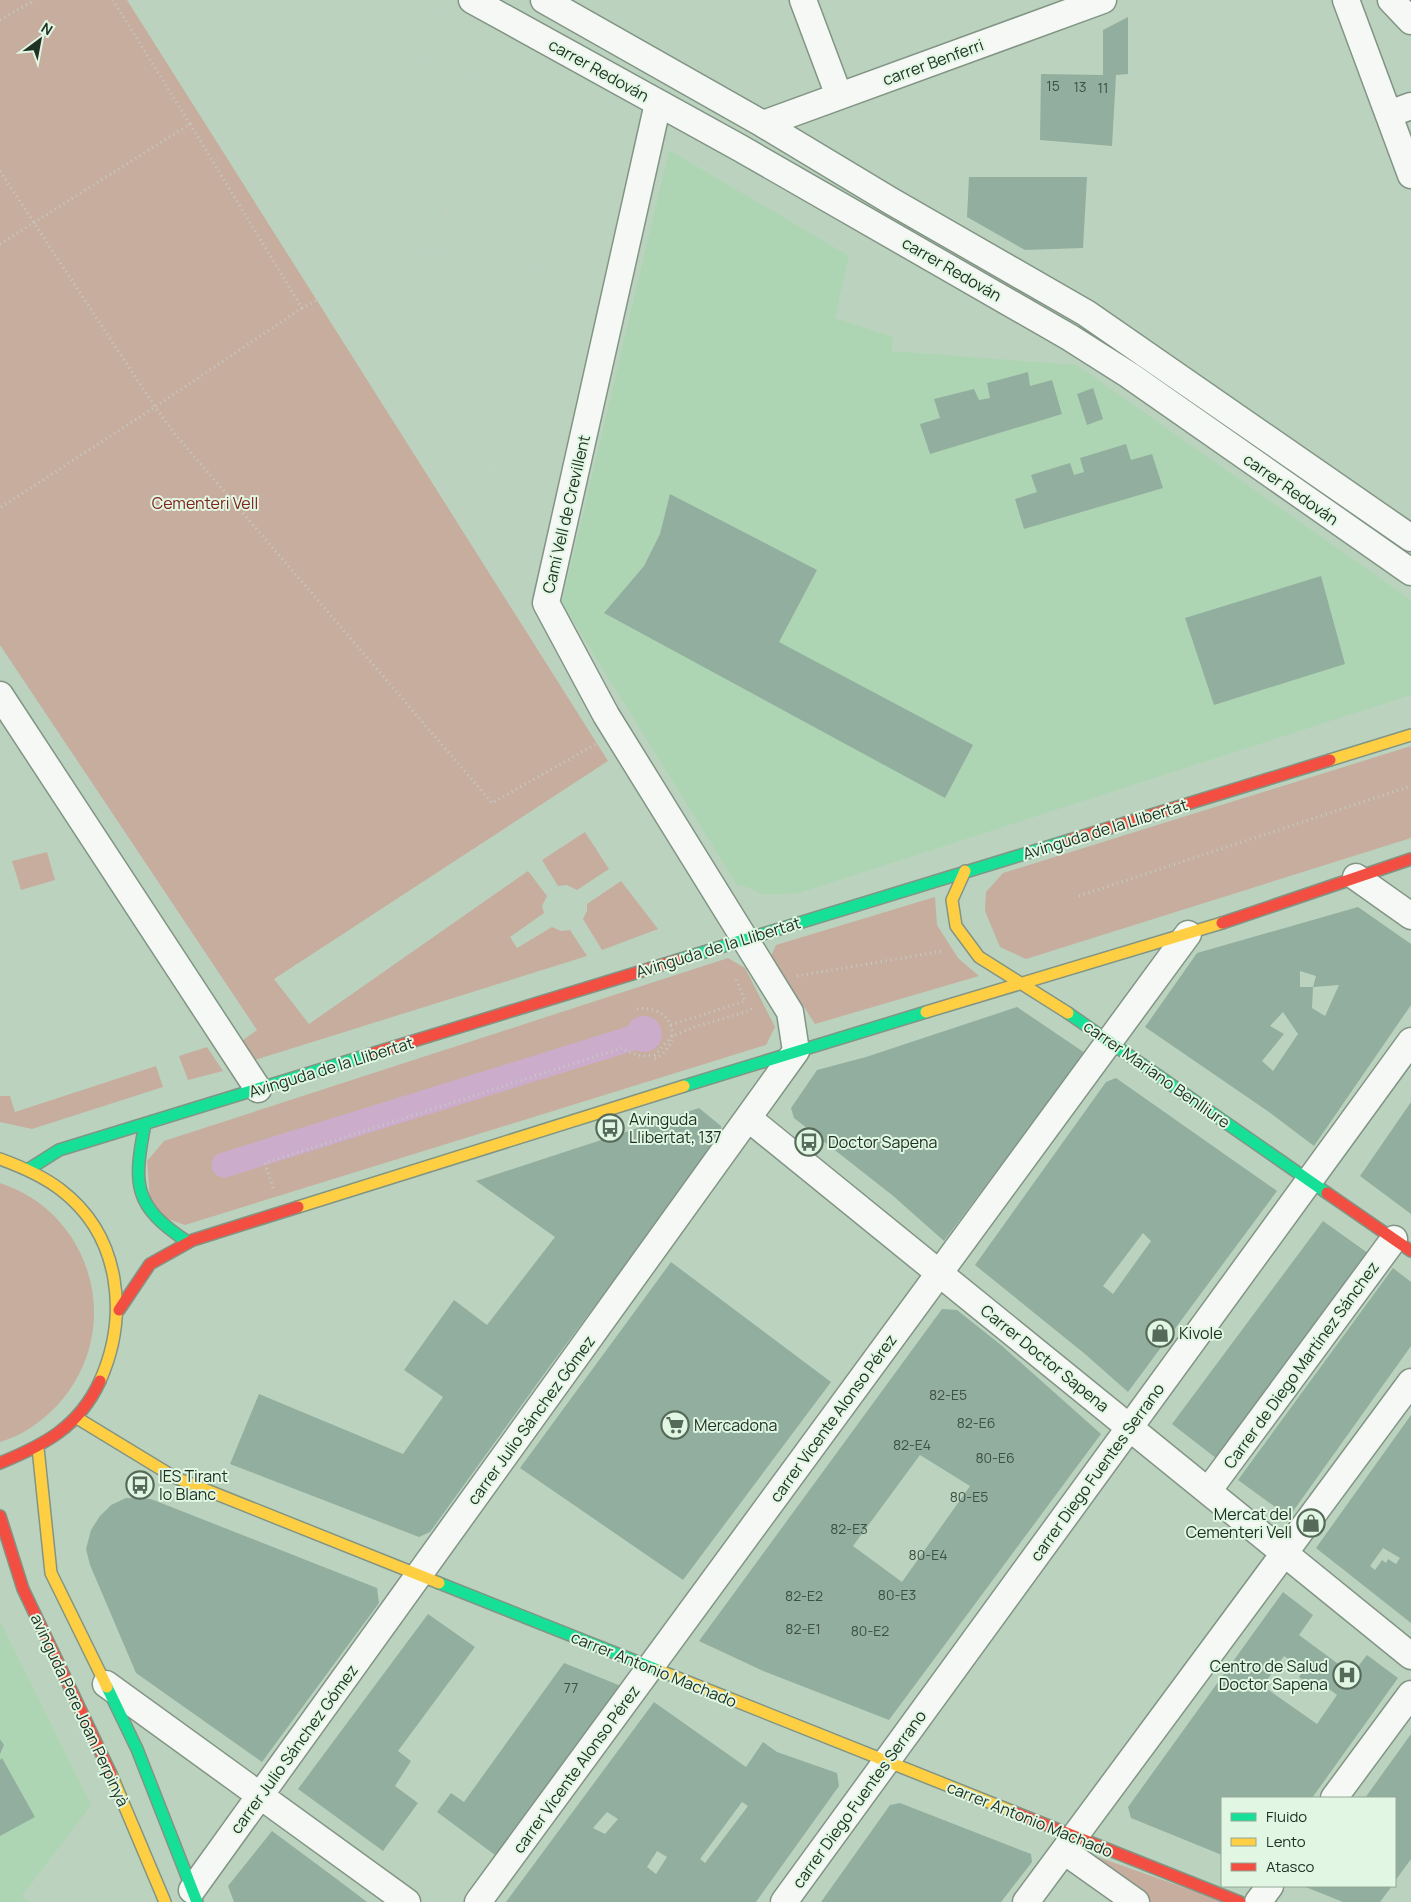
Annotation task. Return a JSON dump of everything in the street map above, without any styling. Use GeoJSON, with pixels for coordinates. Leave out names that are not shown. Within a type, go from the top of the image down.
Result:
{"type":"FeatureCollection","features":[{"type":"Feature","properties":{"kind":"main road","name":"Avinguda de la Llibertat"},"geometry":{"type":"LineString","coordinates":[[29,1169],[58,1150],[1411,735]]}},
{"type":"Feature","properties":{"kind":"main road"},"geometry":{"type":"LineString","coordinates":[[119,1310],[150,1264],[188,1242],[796,1051],[1188,934],[1411,859]]}},
{"type":"Feature","properties":{"kind":"main road","name":"carrer Mariano Benlliure"},"geometry":{"type":"LineString","coordinates":[[965,871],[952,900],[956,926],[978,956],[1024,982],[1402,1245]]}},
{"type":"Feature","properties":{"kind":"main road"},"geometry":{"type":"LineString","coordinates":[[145,1124],[138,1159],[138,1184],[145,1206],[170,1232],[188,1242]]}},
{"type":"Feature","properties":{"kind":"main road"},"geometry":{"type":"LineString","coordinates":[[0,1159],[29,1169],[57,1186],[81,1209],[102,1241],[114,1273],[119,1310],[115,1343],[100,1386],[77,1418],[38,1448],[0,1463]]}},
{"type":"Feature","properties":{"kind":"main road","name":"carrer Antonio Machado"},"geometry":{"type":"LineString","coordinates":[[77,1418],[174,1478],[886,1761],[1069,1843],[1140,1862],[1240,1902]]}},
{"type":"Feature","properties":{"kind":"main road","name":"avinguda Pere Joan Perpinyà"},"geometry":{"type":"LineString","coordinates":[[38,1448],[51,1574],[137,1749],[195,1896]]}},
{"type":"Feature","properties":{"kind":"main road","name":"avinguda Pere Joan Perpinyà"},"geometry":{"type":"LineString","coordinates":[[0,1516],[22,1586],[110,1769],[151,1864],[165,1902]]}},
{"type":"Feature","properties":{"kind":"street","name":"carrer Redován"},"geometry":{"type":"LineString","coordinates":[[472,0],[1069,336],[1137,380],[1411,572]]}},
{"type":"Feature","properties":{"kind":"street","name":"carrer Redován"},"geometry":{"type":"LineString","coordinates":[[544,0],[763,124],[891,201],[1086,313],[1411,538]]}},
{"type":"Feature","properties":{"kind":"street"},"geometry":{"type":"LineString","coordinates":[[803,0],[839,96]]}},
{"type":"Feature","properties":{"kind":"street","name":"carrer Benferri"},"geometry":{"type":"LineString","coordinates":[[763,124],[1103,0]]}},
{"type":"Feature","properties":{"kind":"street"},"geometry":{"type":"LineString","coordinates":[[1346,0],[1400,110],[1411,175]]}},
{"type":"Feature","properties":{"kind":"street"},"geometry":{"type":"LineString","coordinates":[[1391,0],[1411,21]]}},
{"type":"Feature","properties":{"kind":"street","name":"Camí Vell de Crevillent"},"geometry":{"type":"LineString","coordinates":[[658,103],[546,603],[606,714],[746,939]]}},
{"type":"Feature","properties":{"kind":"street"},"geometry":{"type":"LineString","coordinates":[[0,695],[258,1089]]}},
{"type":"Feature","properties":{"kind":"street"},"geometry":{"type":"LineString","coordinates":[[1356,877],[1411,916]]}},
{"type":"Feature","properties":{"kind":"street","name":"carrer Vicente Alonso Pérez"},"geometry":{"type":"LineString","coordinates":[[478,1902],[1188,934]]}},
{"type":"Feature","properties":{"kind":"street"},"geometry":{"type":"LineString","coordinates":[[746,939],[790,1012],[796,1051]]}},
{"type":"Feature","properties":{"kind":"street","name":"carrer Diego Fuentes Serrano"},"geometry":{"type":"LineString","coordinates":[[784,1902],[1411,1041]]}},
{"type":"Feature","properties":{"kind":"street","name":"carrer Julio Sánchez Gómez"},"geometry":{"type":"LineString","coordinates":[[195,1896],[260,1797],[796,1051]]}},
{"type":"Feature","properties":{"kind":"street","name":"Carrer Doctor Sapena"},"geometry":{"type":"LineString","coordinates":[[748,1118],[1411,1656]]}},
{"type":"Feature","properties":{"kind":"street","name":"Carrer de Diego Martínez Sánchez"},"geometry":{"type":"LineString","coordinates":[[1208,1492],[1402,1245]]}},
{"type":"Feature","properties":{"kind":"street"},"geometry":{"type":"LineString","coordinates":[[1026,1902],[1411,1382]]}},
{"type":"Feature","properties":{"kind":"street"},"geometry":{"type":"LineString","coordinates":[[106,1684],[407,1902]]}},
{"type":"Feature","properties":{"kind":"street"},"geometry":{"type":"LineString","coordinates":[[1335,1797],[1411,1694]]}},
{"type":"Feature","properties":{"kind":"street"},"geometry":{"type":"LineString","coordinates":[[1069,1843],[1136,1902]]}},
{"type":"Feature","properties":{"kind":"street"},"geometry":{"type":"LineString","coordinates":[[1258,1902],[1269,1887]]}},
{"type":"Feature","properties":{"kind":"path"},"geometry":{"type":"LineString","coordinates":[[0,20],[35,0]]}},
{"type":"Feature","properties":{"kind":"path"},"geometry":{"type":"LineString","coordinates":[[113,0],[302,308]]}},
{"type":"Feature","properties":{"kind":"path"},"geometry":{"type":"LineString","coordinates":[[140,0],[321,298],[524,616]]}},
{"type":"Feature","properties":{"kind":"path"},"geometry":{"type":"LineString","coordinates":[[209,0],[284,176],[385,244],[446,257],[618,279]]}},
{"type":"Feature","properties":{"kind":"path"},"geometry":{"type":"LineString","coordinates":[[257,0],[305,24],[473,74],[523,58],[532,63]]}},
{"type":"Feature","properties":{"kind":"path"},"geometry":{"type":"LineString","coordinates":[[473,74],[447,148],[446,257],[457,376],[532,567]]}},
{"type":"Feature","properties":{"kind":"path"},"geometry":{"type":"LineString","coordinates":[[0,244],[190,124]]}},
{"type":"Feature","properties":{"kind":"path"},"geometry":{"type":"LineString","coordinates":[[0,171],[33,224],[175,434],[492,803],[603,740]]}},
{"type":"Feature","properties":{"kind":"path"},"geometry":{"type":"LineString","coordinates":[[0,508],[302,308],[321,298]]}},
{"type":"Feature","properties":{"kind":"path"},"geometry":{"type":"LineString","coordinates":[[1079,896],[1411,786]]}},
{"type":"Feature","properties":{"kind":"path"},"geometry":{"type":"LineString","coordinates":[[0,815],[64,791]]}},
{"type":"Feature","properties":{"kind":"path"},"geometry":{"type":"LineString","coordinates":[[792,970],[796,976],[944,951]]}},
{"type":"Feature","properties":{"kind":"path"},"geometry":{"type":"LineString","coordinates":[[671,1025],[745,1001],[735,976]]}},
{"type":"Feature","properties":{"kind":"path"},"geometry":{"type":"LineString","coordinates":[[281,1189],[274,1192],[265,1163],[622,1048],[630,1053],[655,1055],[672,1036],[694,1026],[749,1011],[754,1007]]}},
{"type":"Feature","properties":{"kind":"path"},"geometry":{"type":"LineString","coordinates":[[637,1009],[656,1009],[664,1014],[671,1025],[672,1036],[669,1048],[655,1059]]}},
{"type":"Feature","properties":{"kind":"path"},"geometry":{"type":"LineString","coordinates":[[87,1167],[126,1224]]}},
{"type":"Feature","properties":{"kind":"path"},"geometry":{"type":"LineString","coordinates":[[118,1443],[148,1423],[132,1373],[133,1363]]}},
{"type":"Feature","properties":{"kind":"path"},"geometry":{"type":"LineString","coordinates":[[42,1494],[60,1495],[67,1507],[97,1454]]}},
{"type":"Feature","properties":{"kind":"path"},"geometry":{"type":"LineString","coordinates":[[69,1517],[71,1526],[126,1481],[121,1474]]}},
{"type":"Feature","properties":{"kind":"shaded area"},"geometry":{"type":"Polygon","coordinates":[[[669,150],[849,256],[835,318],[893,337],[892,351],[1077,365],[1411,600],[1411,695],[799,893],[764,895],[737,885],[562,603],[669,150]]]}},
{"type":"Feature","properties":{"kind":"shaded area"},"geometry":{"type":"Polygon","coordinates":[[[644,1016],[656,1022],[662,1034],[656,1046],[644,1052],[632,1046],[626,1034],[632,1022],[644,1016]]]}},
{"type":"Feature","properties":{"kind":"shaded area"},"geometry":{"type":"Polygon","coordinates":[[[0,1621],[91,1805],[22,1896],[29,1902],[0,1902],[0,1621]]]}},
{"type":"Feature","properties":{"kind":"green space","name":"Cementeri Vell"},"geometry":{"type":"Polygon","coordinates":[[[0,0],[127,0],[608,761],[274,979],[309,1024],[528,871],[547,896],[542,906],[544,913],[510,937],[517,948],[552,927],[561,931],[570,930],[587,956],[252,1061],[239,1043],[257,1030],[0,645],[0,0]]]}},
{"type":"Feature","properties":{"kind":"green space"},"geometry":{"type":"Polygon","coordinates":[[[1411,746],[1411,838],[1026,959],[1000,947],[985,911],[986,892],[1003,873],[1411,746]]]}},
{"type":"Feature","properties":{"kind":"green space"},"geometry":{"type":"Polygon","coordinates":[[[585,832],[609,869],[577,890],[567,885],[558,886],[542,860],[585,832]]]}},
{"type":"Feature","properties":{"kind":"green space"},"geometry":{"type":"Polygon","coordinates":[[[47,852],[55,880],[21,890],[12,861],[47,852]]]}},
{"type":"Feature","properties":{"kind":"green space"},"geometry":{"type":"Polygon","coordinates":[[[621,881],[658,929],[602,950],[583,919],[587,911],[587,904],[621,881]]]}},
{"type":"Feature","properties":{"kind":"green space"},"geometry":{"type":"Polygon","coordinates":[[[935,897],[937,925],[958,958],[979,976],[815,1024],[771,956],[776,945],[935,897]]]}},
{"type":"Feature","properties":{"kind":"green space"},"geometry":{"type":"Polygon","coordinates":[[[728,958],[745,968],[775,1027],[766,1045],[185,1225],[151,1213],[147,1161],[164,1141],[728,958]]]}},
{"type":"Feature","properties":{"kind":"green space"},"geometry":{"type":"Polygon","coordinates":[[[207,1047],[223,1071],[188,1080],[179,1056],[207,1047]]]}},
{"type":"Feature","properties":{"kind":"green space"},"geometry":{"type":"Polygon","coordinates":[[[156,1066],[163,1087],[32,1129],[0,1122],[0,1096],[10,1096],[15,1112],[156,1066]]]}},
{"type":"Feature","properties":{"kind":"green space"},"geometry":{"type":"Polygon","coordinates":[[[0,1183],[32,1198],[57,1219],[76,1245],[89,1275],[94,1307],[91,1339],[81,1371],[62,1400],[34,1426],[0,1442],[0,1183]]]}},
{"type":"Feature","properties":{"kind":"green space"},"geometry":{"type":"Polygon","coordinates":[[[1078,1850],[1225,1902],[1148,1902],[1078,1850]]]}},
{"type":"Feature","properties":{"kind":"building"},"geometry":{"type":"Polygon","coordinates":[[[1128,17],[1128,74],[1116,75],[1112,146],[1040,140],[1041,74],[1103,75],[1103,30],[1128,17]]]}},
{"type":"Feature","properties":{"kind":"building"},"geometry":{"type":"Polygon","coordinates":[[[969,177],[1087,177],[1083,248],[1025,250],[967,217],[969,177]]]}},
{"type":"Feature","properties":{"kind":"building"},"geometry":{"type":"Polygon","coordinates":[[[1028,372],[1030,386],[1052,380],[1062,414],[930,454],[920,424],[940,418],[934,399],[974,389],[979,400],[990,398],[987,383],[1028,372]]]}},
{"type":"Feature","properties":{"kind":"building"},"geometry":{"type":"Polygon","coordinates":[[[1093,388],[1103,419],[1087,425],[1077,394],[1093,388]]]}},
{"type":"Feature","properties":{"kind":"building"},"geometry":{"type":"Polygon","coordinates":[[[1126,444],[1131,460],[1152,454],[1163,488],[1024,529],[1015,499],[1037,492],[1031,475],[1070,463],[1074,475],[1084,472],[1080,458],[1126,444]]]}},
{"type":"Feature","properties":{"kind":"building"},"geometry":{"type":"Polygon","coordinates":[[[670,494],[817,570],[779,642],[973,745],[945,798],[604,613],[644,566],[660,534],[670,494]]]}},
{"type":"Feature","properties":{"kind":"building"},"geometry":{"type":"Polygon","coordinates":[[[1321,576],[1345,664],[1214,705],[1185,618],[1321,576]]]}},
{"type":"Feature","properties":{"kind":"building"},"geometry":{"type":"Polygon","coordinates":[[[1358,907],[1411,944],[1411,1005],[1314,1146],[1269,1112],[1145,1027],[1197,953],[1358,907]],[[1300,971],[1300,987],[1313,987],[1316,976],[1300,971]],[[1339,985],[1313,987],[1312,1008],[1325,1016],[1339,985]],[[1283,1012],[1270,1026],[1284,1034],[1262,1061],[1273,1071],[1298,1034],[1283,1012]]]}},
{"type":"Feature","properties":{"kind":"building"},"geometry":{"type":"Polygon","coordinates":[[[1017,1007],[1085,1053],[944,1241],[892,1195],[794,1118],[791,1108],[817,1070],[866,1057],[1017,1007]]]}},
{"type":"Feature","properties":{"kind":"building"},"geometry":{"type":"Polygon","coordinates":[[[1116,1078],[1277,1191],[1128,1392],[1085,1354],[975,1265],[1106,1082],[1116,1078]],[[1143,1233],[1103,1286],[1113,1294],[1151,1241],[1143,1233]]]}},
{"type":"Feature","properties":{"kind":"building"},"geometry":{"type":"Polygon","coordinates":[[[1411,1102],[1411,1214],[1360,1176],[1411,1102]]]}},
{"type":"Feature","properties":{"kind":"building"},"geometry":{"type":"Polygon","coordinates":[[[699,1108],[721,1126],[722,1135],[547,1370],[430,1532],[419,1537],[230,1464],[259,1394],[403,1454],[443,1397],[404,1370],[454,1300],[487,1325],[555,1237],[476,1181],[699,1108]]]}},
{"type":"Feature","properties":{"kind":"building"},"geometry":{"type":"Polygon","coordinates":[[[1323,1221],[1372,1256],[1221,1462],[1172,1424],[1323,1221]]]}},
{"type":"Feature","properties":{"kind":"building","name":"Mercadona"},"geometry":{"type":"Polygon","coordinates":[[[671,1262],[831,1382],[683,1580],[520,1468],[671,1262]]]}},
{"type":"Feature","properties":{"kind":"building"},"geometry":{"type":"Polygon","coordinates":[[[1393,1268],[1411,1282],[1411,1346],[1289,1517],[1238,1480],[1393,1268]]]}},
{"type":"Feature","properties":{"kind":"building"},"geometry":{"type":"Polygon","coordinates":[[[942,1309],[957,1310],[1001,1345],[1101,1434],[889,1720],[761,1670],[699,1641],[942,1309]],[[920,1455],[853,1546],[902,1582],[970,1486],[920,1455]]]}},
{"type":"Feature","properties":{"kind":"building"},"geometry":{"type":"Polygon","coordinates":[[[1411,1415],[1411,1623],[1316,1548],[1411,1415]],[[1383,1548],[1370,1566],[1375,1570],[1382,1560],[1386,1563],[1388,1559],[1396,1564],[1400,1558],[1383,1548]]]}},
{"type":"Feature","properties":{"kind":"building"},"geometry":{"type":"Polygon","coordinates":[[[126,1498],[151,1499],[377,1588],[379,1603],[262,1762],[136,1673],[90,1565],[86,1549],[91,1530],[100,1516],[111,1505],[126,1498]]]}},
{"type":"Feature","properties":{"kind":"building"},"geometry":{"type":"Polygon","coordinates":[[[1283,1592],[1313,1615],[1299,1635],[1352,1674],[1367,1655],[1398,1678],[1313,1797],[1221,1797],[1221,1855],[1131,1818],[1128,1807],[1283,1592]],[[1284,1656],[1263,1686],[1317,1724],[1337,1695],[1317,1680],[1312,1687],[1299,1677],[1304,1670],[1284,1656]]]}},
{"type":"Feature","properties":{"kind":"building"},"geometry":{"type":"Polygon","coordinates":[[[428,1614],[475,1647],[398,1751],[411,1761],[395,1786],[418,1803],[383,1851],[298,1789],[428,1614]]]}},
{"type":"Feature","properties":{"kind":"building"},"geometry":{"type":"Polygon","coordinates":[[[564,1663],[621,1686],[495,1855],[437,1812],[451,1793],[464,1802],[564,1663]]]}},
{"type":"Feature","properties":{"kind":"building"},"geometry":{"type":"Polygon","coordinates":[[[654,1702],[746,1767],[763,1742],[777,1752],[837,1773],[839,1786],[756,1902],[506,1902],[654,1702]],[[742,1802],[700,1859],[705,1863],[748,1806],[742,1802]],[[607,1812],[593,1828],[605,1834],[618,1819],[607,1812]],[[657,1851],[647,1867],[656,1874],[667,1857],[657,1851]]]}},
{"type":"Feature","properties":{"kind":"building"},"geometry":{"type":"Polygon","coordinates":[[[1411,1734],[1411,1859],[1396,1880],[1396,1797],[1366,1797],[1411,1734]]]}},
{"type":"Feature","properties":{"kind":"building"},"geometry":{"type":"Polygon","coordinates":[[[0,1739],[4,1745],[0,1754],[0,1739]]]}},
{"type":"Feature","properties":{"kind":"building"},"geometry":{"type":"Polygon","coordinates":[[[2,1758],[35,1817],[0,1836],[0,1760],[2,1758]]]}},
{"type":"Feature","properties":{"kind":"building"},"geometry":{"type":"Polygon","coordinates":[[[900,1803],[1031,1854],[1032,1862],[1001,1902],[821,1902],[890,1805],[900,1803]]]}},
{"type":"Feature","properties":{"kind":"building"},"geometry":{"type":"Polygon","coordinates":[[[272,1831],[367,1902],[234,1902],[228,1886],[272,1831]]]}},
{"type":"Feature","properties":{"kind":"building"},"geometry":{"type":"Polygon","coordinates":[[[1306,1887],[1391,1887],[1380,1902],[1343,1902],[1306,1887]]]}},
{"type":"Feature","properties":{"kind":"waterway"},"geometry":{"type":"LineString","coordinates":[[224,1165],[636,1037]]}},
{"type":"Feature","properties":{"kind":"traffic: fast"},"geometry":{"type":"LineString","coordinates":[[678,960],[1070,840]]}},
{"type":"Feature","properties":{"kind":"traffic: fast"},"geometry":{"type":"LineString","coordinates":[[684,1086],[926,1012]]}},
{"type":"Feature","properties":{"kind":"traffic: fast"},"geometry":{"type":"LineString","coordinates":[[1068,1013],[1327,1193]]}},
{"type":"Feature","properties":{"kind":"traffic: fast"},"geometry":{"type":"LineString","coordinates":[[29,1169],[59,1150],[371,1054]]}},
{"type":"Feature","properties":{"kind":"traffic: fast"},"geometry":{"type":"LineString","coordinates":[[145,1124],[139,1163],[141,1192],[147,1205],[156,1217],[188,1242]]}},
{"type":"Feature","properties":{"kind":"traffic: fast"},"geometry":{"type":"LineString","coordinates":[[439,1583],[658,1670]]}},
{"type":"Feature","properties":{"kind":"traffic: fast"},"geometry":{"type":"LineString","coordinates":[[107,1687],[137,1749],[197,1902]]}},
{"type":"Feature","properties":{"kind":"traffic: slow"},"geometry":{"type":"LineString","coordinates":[[1330,760],[1411,735]]}},
{"type":"Feature","properties":{"kind":"traffic: slow"},"geometry":{"type":"LineString","coordinates":[[965,871],[952,900],[956,926],[979,957],[1068,1013]]}},
{"type":"Feature","properties":{"kind":"traffic: slow"},"geometry":{"type":"LineString","coordinates":[[926,1012],[1222,923]]}},
{"type":"Feature","properties":{"kind":"traffic: slow"},"geometry":{"type":"LineString","coordinates":[[298,1207],[684,1086]]}},
{"type":"Feature","properties":{"kind":"traffic: slow"},"geometry":{"type":"LineString","coordinates":[[0,1159],[32,1172],[61,1190],[81,1209],[96,1230],[107,1254],[114,1278],[115,1330],[109,1356],[100,1381]]}},
{"type":"Feature","properties":{"kind":"traffic: slow"},"geometry":{"type":"LineString","coordinates":[[77,1418],[174,1477],[439,1583]]}},
{"type":"Feature","properties":{"kind":"traffic: slow"},"geometry":{"type":"LineString","coordinates":[[38,1448],[51,1573],[107,1687]]}},
{"type":"Feature","properties":{"kind":"traffic: slow"},"geometry":{"type":"LineString","coordinates":[[658,1670],[1014,1812]]}},
{"type":"Feature","properties":{"kind":"traffic: slow"},"geometry":{"type":"LineString","coordinates":[[111,1774],[165,1902]]}},
{"type":"Feature","properties":{"kind":"traffic: jam"},"geometry":{"type":"LineString","coordinates":[[1070,840],[1330,760]]}},
{"type":"Feature","properties":{"kind":"traffic: jam"},"geometry":{"type":"LineString","coordinates":[[1222,923],[1411,859]]}},
{"type":"Feature","properties":{"kind":"traffic: jam"},"geometry":{"type":"LineString","coordinates":[[371,1054],[678,960]]}},
{"type":"Feature","properties":{"kind":"traffic: jam"},"geometry":{"type":"LineString","coordinates":[[1327,1193],[1411,1251]]}},
{"type":"Feature","properties":{"kind":"traffic: jam"},"geometry":{"type":"LineString","coordinates":[[119,1310],[150,1264],[193,1240],[298,1207]]}},
{"type":"Feature","properties":{"kind":"traffic: jam"},"geometry":{"type":"LineString","coordinates":[[0,1463],[31,1449],[59,1432],[82,1411],[100,1381]]}},
{"type":"Feature","properties":{"kind":"traffic: jam"},"geometry":{"type":"LineString","coordinates":[[0,1516],[23,1589],[111,1774]]}},
{"type":"Feature","properties":{"kind":"traffic: jam"},"geometry":{"type":"LineString","coordinates":[[1014,1812],[1240,1902]]}},
{"type":"Feature","properties":{"kind":"place","name":"Avinguda Llibertat, 137"},"geometry":{"type":"Point","coordinates":[610,1128]}},
{"type":"Feature","properties":{"kind":"place","name":"Doctor Sapena"},"geometry":{"type":"Point","coordinates":[809,1142]}},
{"type":"Feature","properties":{"kind":"place","name":"Kivole"},"geometry":{"type":"Point","coordinates":[1160,1333]}},
{"type":"Feature","properties":{"kind":"place","name":"Mercadona"},"geometry":{"type":"Point","coordinates":[675,1425]}},
{"type":"Feature","properties":{"kind":"place","name":"IES Tirant lo Blanc"},"geometry":{"type":"Point","coordinates":[140,1485]}},
{"type":"Feature","properties":{"kind":"place","name":"Mercat del Cementeri Vell"},"geometry":{"type":"Point","coordinates":[1311,1523]}},
{"type":"Feature","properties":{"kind":"place","name":"Centro de Salud Doctor Sapena"},"geometry":{"type":"Point","coordinates":[1347,1675]}}]}
